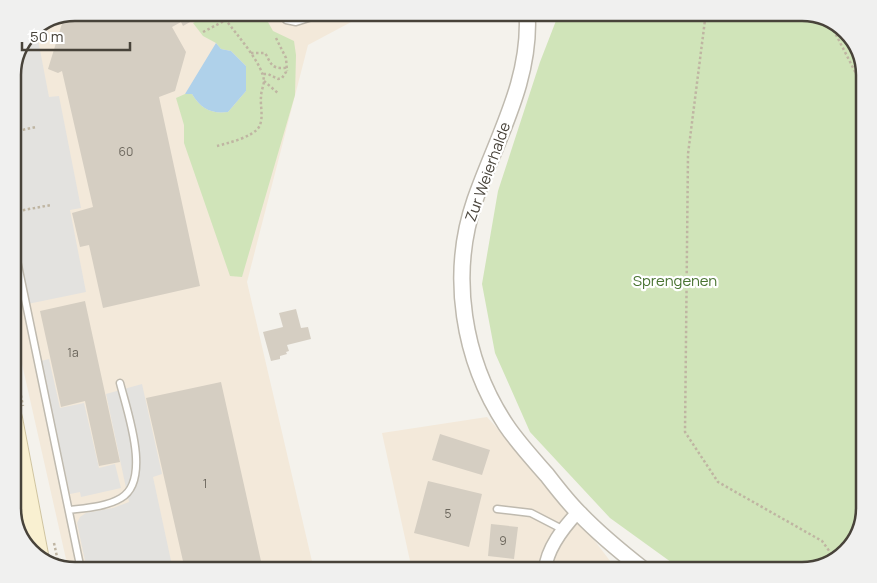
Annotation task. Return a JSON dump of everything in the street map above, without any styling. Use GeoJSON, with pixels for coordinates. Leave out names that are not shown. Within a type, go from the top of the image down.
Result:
{"type":"FeatureCollection","features":[{"type":"Feature","properties":{"kind":"main road"},"geometry":{"type":"LineString","coordinates":[[21,460],[37,545]]}},
{"type":"Feature","properties":{"kind":"street","name":"Zur Weierhalde"},"geometry":{"type":"LineString","coordinates":[[527,21],[527,44],[521,78],[509,114],[474,202],[468,223],[462,266],[464,311],[473,356],[491,400],[506,425],[578,512],[634,562]]}},
{"type":"Feature","properties":{"kind":"street"},"geometry":{"type":"LineString","coordinates":[[548,562],[552,548],[562,529],[578,512]]}},
{"type":"Feature","properties":{"kind":"lane"},"geometry":{"type":"LineString","coordinates":[[21,279],[79,562]]}},
{"type":"Feature","properties":{"kind":"lane"},"geometry":{"type":"LineString","coordinates":[[69,510],[106,504],[121,498],[132,489],[137,472],[136,449],[120,383]]}},
{"type":"Feature","properties":{"kind":"lane"},"geometry":{"type":"LineString","coordinates":[[497,509],[530,513],[562,529]]}},
{"type":"Feature","properties":{"kind":"path"},"geometry":{"type":"LineString","coordinates":[[203,32],[224,21]]}},
{"type":"Feature","properties":{"kind":"path"},"geometry":{"type":"LineString","coordinates":[[217,146],[244,137],[259,127],[262,114],[260,95],[264,82],[262,74],[251,53],[227,21]]}},
{"type":"Feature","properties":{"kind":"path"},"geometry":{"type":"LineString","coordinates":[[705,21],[688,154],[685,432],[718,482],[822,541],[831,553]]}},
{"type":"Feature","properties":{"kind":"path"},"geometry":{"type":"LineString","coordinates":[[835,33],[856,73]]}},
{"type":"Feature","properties":{"kind":"path"},"geometry":{"type":"LineString","coordinates":[[262,74],[278,79],[282,78],[286,72],[286,58],[276,38]]}},
{"type":"Feature","properties":{"kind":"path"},"geometry":{"type":"LineString","coordinates":[[251,53],[265,53],[274,67],[277,69],[285,68],[286,72]]}},
{"type":"Feature","properties":{"kind":"path"},"geometry":{"type":"LineString","coordinates":[[264,82],[279,94]]}},
{"type":"Feature","properties":{"kind":"path"},"geometry":{"type":"LineString","coordinates":[[21,130],[36,127]]}},
{"type":"Feature","properties":{"kind":"path"},"geometry":{"type":"LineString","coordinates":[[21,211],[51,205]]}},
{"type":"Feature","properties":{"kind":"shaded area"},"geometry":{"type":"Polygon","coordinates":[[[75,21],[353,21],[308,45],[247,282],[312,562],[66,561],[21,359],[21,72],[25,55],[30,45],[45,30],[65,22],[75,21]]]}},
{"type":"Feature","properties":{"kind":"shaded area"},"geometry":{"type":"Polygon","coordinates":[[[37,37],[49,97],[59,96],[81,208],[70,210],[86,292],[21,305],[21,72],[25,55],[37,37]]]}},
{"type":"Feature","properties":{"kind":"shaded area"},"geometry":{"type":"Polygon","coordinates":[[[49,359],[60,408],[84,403],[99,468],[115,464],[121,488],[81,497],[80,492],[70,494],[41,361],[49,359]]]}},
{"type":"Feature","properties":{"kind":"shaded area"},"geometry":{"type":"Polygon","coordinates":[[[142,384],[162,474],[153,477],[171,562],[85,562],[77,523],[80,517],[86,513],[113,508],[129,502],[106,394],[142,384]]]}},
{"type":"Feature","properties":{"kind":"shaded area"},"geometry":{"type":"Polygon","coordinates":[[[487,417],[575,515],[611,562],[410,562],[382,433],[487,417]]]}},
{"type":"Feature","properties":{"kind":"green space"},"geometry":{"type":"Polygon","coordinates":[[[197,21],[267,21],[273,31],[294,41],[296,55],[295,95],[242,277],[230,276],[184,143],[184,125],[176,98],[185,94],[192,94],[207,109],[216,112],[228,112],[246,91],[246,66],[231,51],[221,49],[216,43],[203,36],[193,23],[197,21]]]}},
{"type":"Feature","properties":{"kind":"green space","name":"Sprengenen"},"geometry":{"type":"Polygon","coordinates":[[[556,21],[802,21],[816,23],[832,30],[849,48],[854,61],[856,75],[856,508],[853,525],[847,538],[832,553],[819,559],[802,562],[671,562],[610,518],[530,432],[495,353],[482,284],[498,191],[540,62],[556,21]]]}},
{"type":"Feature","properties":{"kind":"water"},"geometry":{"type":"Polygon","coordinates":[[[216,43],[221,49],[231,51],[246,66],[246,91],[228,112],[216,112],[207,109],[192,94],[185,94],[216,43]]]}},
{"type":"Feature","properties":{"kind":"building"},"geometry":{"type":"Polygon","coordinates":[[[75,21],[192,21],[183,26],[181,22],[172,27],[186,52],[175,91],[159,97],[200,286],[103,308],[89,245],[80,247],[72,213],[93,207],[62,71],[58,73],[48,69],[62,23],[75,21]]]}},
{"type":"Feature","properties":{"kind":"building"},"geometry":{"type":"Polygon","coordinates":[[[85,301],[120,462],[99,466],[85,401],[61,407],[40,311],[85,301]]]}},
{"type":"Feature","properties":{"kind":"building"},"geometry":{"type":"Polygon","coordinates":[[[296,309],[301,328],[308,327],[311,339],[287,345],[289,351],[286,352],[287,354],[280,356],[280,359],[271,361],[263,332],[283,327],[279,313],[296,309]]]}},
{"type":"Feature","properties":{"kind":"building"},"geometry":{"type":"Polygon","coordinates":[[[221,382],[261,562],[183,562],[146,398],[221,382]]]}},
{"type":"Feature","properties":{"kind":"building"},"geometry":{"type":"Polygon","coordinates":[[[440,434],[490,450],[482,475],[432,460],[440,434]]]}},
{"type":"Feature","properties":{"kind":"building"},"geometry":{"type":"Polygon","coordinates":[[[428,481],[482,494],[469,547],[414,533],[428,481]]]}},
{"type":"Feature","properties":{"kind":"building"},"geometry":{"type":"Polygon","coordinates":[[[491,524],[518,527],[514,559],[488,556],[491,524]]]}}]}
